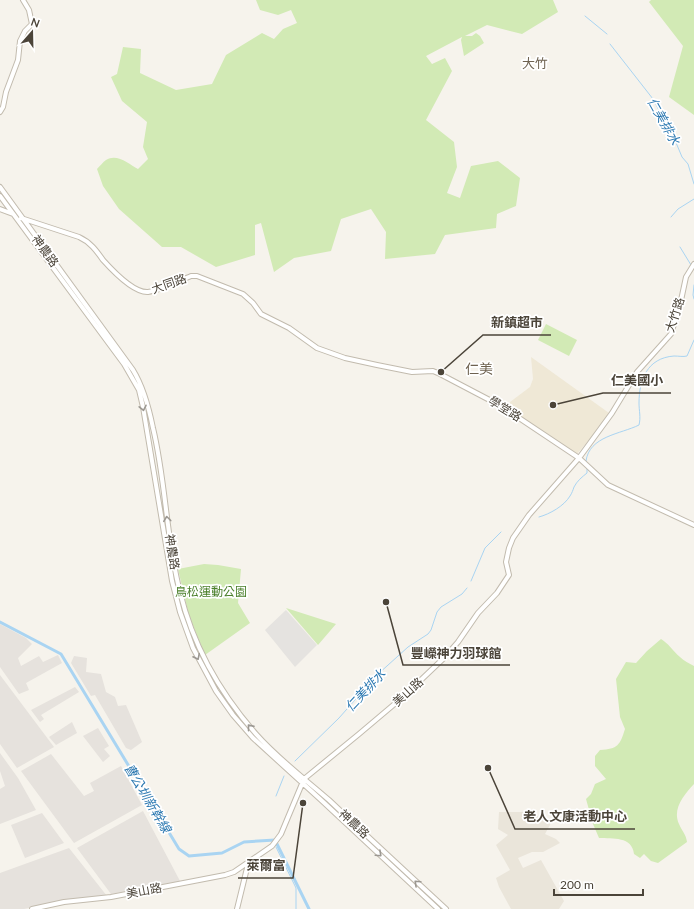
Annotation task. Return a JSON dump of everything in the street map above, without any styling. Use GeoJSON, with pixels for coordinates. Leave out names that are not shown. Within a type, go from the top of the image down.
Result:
{"type":"FeatureCollection","features":[{"type":"Feature","properties":{"kind":"street"},"geometry":{"type":"LineString","coordinates":[[0,112],[18,60],[20,41],[32,24],[29,10],[23,0]]}},
{"type":"Feature","properties":{"kind":"street","name":"神農路"},"geometry":{"type":"LineString","coordinates":[[0,188],[133,370],[143,388],[159,453],[176,580],[190,628],[220,688],[252,730],[303,781],[438,909]]}},
{"type":"Feature","properties":{"kind":"street","name":"神農路"},"geometry":{"type":"LineString","coordinates":[[0,196],[124,364],[139,390],[151,450],[172,581],[185,629],[202,667],[216,691],[252,738],[303,781],[446,909]]}},
{"type":"Feature","properties":{"kind":"street","name":"大同路"},"geometry":{"type":"LineString","coordinates":[[0,209],[21,218],[87,240],[110,268],[123,280],[143,291],[147,292],[191,276],[197,276],[243,294],[253,303],[261,314],[289,328],[298,335]]}},
{"type":"Feature","properties":{"kind":"street","name":"大竹路"},"geometry":{"type":"LineString","coordinates":[[579,458],[612,413],[636,372],[671,334],[680,305],[686,277],[693,266]]}},
{"type":"Feature","properties":{"kind":"street","name":"學堂路"},"geometry":{"type":"LineString","coordinates":[[298,335],[312,346],[345,358],[412,372],[433,371],[440,374],[496,403],[579,458],[608,485],[694,526]]}},
{"type":"Feature","properties":{"kind":"street","name":"美山路"},"geometry":{"type":"LineString","coordinates":[[32,909],[64,902],[111,897],[225,875],[248,864],[272,846],[278,839],[303,781],[404,696],[450,651],[478,613],[497,592],[509,574],[506,562],[513,538],[529,515],[579,458]]}},
{"type":"Feature","properties":{"kind":"street"},"geometry":{"type":"LineString","coordinates":[[237,909],[248,864]]}},
{"type":"Feature","properties":{"kind":"shaded area"},"geometry":{"type":"Polygon","coordinates":[[[531,357],[609,413],[577,454],[508,408],[510,402],[530,387],[533,379],[531,357]]]}},
{"type":"Feature","properties":{"kind":"shaded area"},"geometry":{"type":"Polygon","coordinates":[[[286,610],[317,645],[295,667],[265,630],[286,610]]]}},
{"type":"Feature","properties":{"kind":"shaded area"},"geometry":{"type":"Polygon","coordinates":[[[0,624],[26,638],[32,644],[18,658],[21,666],[39,656],[43,662],[58,655],[62,663],[26,683],[29,690],[19,694],[0,667],[0,624]]]}},
{"type":"Feature","properties":{"kind":"shaded area"},"geometry":{"type":"Polygon","coordinates":[[[74,656],[87,658],[86,672],[101,674],[106,692],[115,697],[118,706],[126,705],[142,742],[131,750],[126,748],[95,695],[91,696],[71,663],[74,656]]]}},
{"type":"Feature","properties":{"kind":"shaded area"},"geometry":{"type":"Polygon","coordinates":[[[0,675],[54,747],[17,768],[0,744],[0,675]]]}},
{"type":"Feature","properties":{"kind":"shaded area"},"geometry":{"type":"Polygon","coordinates":[[[75,687],[79,692],[41,715],[44,719],[40,722],[31,710],[75,687]]]}},
{"type":"Feature","properties":{"kind":"shaded area"},"geometry":{"type":"Polygon","coordinates":[[[72,722],[77,733],[56,745],[49,737],[72,722]]]}},
{"type":"Feature","properties":{"kind":"shaded area"},"geometry":{"type":"Polygon","coordinates":[[[98,728],[109,746],[104,749],[110,756],[103,762],[83,736],[98,728]]]}},
{"type":"Feature","properties":{"kind":"shaded area"},"geometry":{"type":"Polygon","coordinates":[[[0,753],[18,778],[36,810],[0,824],[0,789],[5,786],[0,771],[0,753]]]}},
{"type":"Feature","properties":{"kind":"shaded area"},"geometry":{"type":"Polygon","coordinates":[[[51,754],[84,796],[94,791],[90,783],[121,766],[142,805],[74,843],[21,771],[51,754]]]}},
{"type":"Feature","properties":{"kind":"shaded area"},"geometry":{"type":"Polygon","coordinates":[[[143,811],[180,881],[111,894],[77,848],[143,811]]]}},
{"type":"Feature","properties":{"kind":"shaded area"},"geometry":{"type":"Polygon","coordinates":[[[499,812],[530,812],[551,823],[545,834],[556,839],[560,843],[543,852],[532,852],[518,858],[523,868],[541,860],[564,901],[559,909],[511,909],[499,887],[496,878],[510,870],[496,845],[508,835],[498,829],[499,812]]]}},
{"type":"Feature","properties":{"kind":"shaded area"},"geometry":{"type":"Polygon","coordinates":[[[42,813],[64,843],[25,858],[11,825],[42,813]]]}},
{"type":"Feature","properties":{"kind":"shaded area"},"geometry":{"type":"Polygon","coordinates":[[[69,848],[107,896],[65,901],[24,909],[0,909],[0,873],[69,848]]]}},
{"type":"Feature","properties":{"kind":"green space"},"geometry":{"type":"Polygon","coordinates":[[[256,0],[553,0],[558,12],[522,34],[487,25],[465,36],[472,36],[476,33],[480,36],[484,43],[464,56],[461,40],[462,37],[426,56],[432,64],[445,58],[452,71],[426,120],[454,142],[457,167],[447,193],[460,198],[471,166],[498,161],[520,178],[516,206],[497,214],[496,228],[445,235],[435,254],[385,259],[386,232],[371,209],[341,219],[331,251],[294,258],[274,272],[261,223],[255,225],[255,255],[216,267],[181,247],[162,247],[119,209],[103,186],[97,169],[110,158],[119,158],[138,169],[148,159],[143,147],[147,122],[122,101],[111,77],[117,74],[123,47],[141,49],[140,73],[176,90],[212,84],[226,55],[262,33],[274,39],[283,29],[297,23],[291,10],[278,15],[260,10],[256,0]]]}},
{"type":"Feature","properties":{"kind":"green space"},"geometry":{"type":"Polygon","coordinates":[[[651,0],[694,0],[694,115],[669,97],[683,46],[649,2],[651,0]]]}},
{"type":"Feature","properties":{"kind":"green space"},"geometry":{"type":"Polygon","coordinates":[[[546,324],[577,340],[569,356],[538,340],[546,324]]]}},
{"type":"Feature","properties":{"kind":"green space","name":"鳥松運動公園"},"geometry":{"type":"Polygon","coordinates":[[[204,564],[241,569],[238,603],[250,623],[205,655],[189,616],[178,569],[204,564]]]}},
{"type":"Feature","properties":{"kind":"green space"},"geometry":{"type":"Polygon","coordinates":[[[286,608],[336,624],[318,645],[286,608]]]}},
{"type":"Feature","properties":{"kind":"green space"},"geometry":{"type":"Polygon","coordinates":[[[661,639],[685,661],[694,666],[694,784],[680,802],[677,813],[679,824],[687,842],[658,863],[651,861],[644,854],[640,858],[634,854],[630,844],[626,841],[599,838],[593,824],[586,799],[591,794],[595,784],[606,779],[595,766],[595,756],[600,750],[615,747],[622,739],[625,729],[620,717],[616,679],[626,662],[636,663],[661,639]]]}},
{"type":"Feature","properties":{"kind":"waterway","name":"仁美排水"},"geometry":{"type":"LineString","coordinates":[[585,16],[607,34]]}},
{"type":"Feature","properties":{"kind":"waterway","name":"仁美排水"},"geometry":{"type":"LineString","coordinates":[[610,44],[653,99],[663,118],[666,128],[677,145],[682,157],[688,164],[694,184]]}},
{"type":"Feature","properties":{"kind":"waterway","name":"仁美排水"},"geometry":{"type":"LineString","coordinates":[[671,217],[678,209],[694,199]]}},
{"type":"Feature","properties":{"kind":"waterway","name":"仁美排水"},"geometry":{"type":"LineString","coordinates":[[680,247],[691,265]]}},
{"type":"Feature","properties":{"kind":"waterway","name":"仁美排水"},"geometry":{"type":"LineString","coordinates":[[694,285],[694,299]]}},
{"type":"Feature","properties":{"kind":"waterway","name":"仁美排水"},"geometry":{"type":"LineString","coordinates":[[586,461],[588,453],[599,441],[639,425],[639,394],[646,372],[657,361],[674,356],[687,356],[694,340]]}},
{"type":"Feature","properties":{"kind":"waterway","name":"仁美排水"},"geometry":{"type":"LineString","coordinates":[[539,517],[552,512],[564,503],[571,495],[577,483],[587,473],[587,469]]}},
{"type":"Feature","properties":{"kind":"waterway","name":"仁美排水"},"geometry":{"type":"LineString","coordinates":[[471,581],[485,548],[501,532]]}},
{"type":"Feature","properties":{"kind":"waterway","name":"仁美排水"},"geometry":{"type":"LineString","coordinates":[[295,761],[339,718],[377,675],[408,647],[428,634],[431,630],[437,612],[441,607],[462,594],[467,588]]}},
{"type":"Feature","properties":{"kind":"waterway","name":"曹公圳新幹線"},"geometry":{"type":"LineString","coordinates":[[0,622],[61,654],[179,849],[189,856],[222,853],[244,842],[275,840],[309,909]]}},
{"type":"Feature","properties":{"kind":"waterway","name":"仁美排水"},"geometry":{"type":"LineString","coordinates":[[276,796],[284,776]]}},
{"type":"Feature","properties":{"kind":"waterway","name":"仁美排水"},"geometry":{"type":"LineString","coordinates":[[276,847],[296,888],[296,909]]}},
{"type":"Feature","properties":{"kind":"place","name":"新鎮超市"},"geometry":{"type":"Point","coordinates":[441,372]}},
{"type":"Feature","properties":{"kind":"place","name":"仁美國小"},"geometry":{"type":"Point","coordinates":[553,405]}},
{"type":"Feature","properties":{"kind":"place","name":"豐嶸神力羽球館"},"geometry":{"type":"Point","coordinates":[386,602]}},
{"type":"Feature","properties":{"kind":"place","name":"老人文康活動中心"},"geometry":{"type":"Point","coordinates":[488,768]}},
{"type":"Feature","properties":{"kind":"place","name":"萊爾富"},"geometry":{"type":"Point","coordinates":[303,803]}},
{"type":"Feature","properties":{"kind":"district","name":"大竹"},"geometry":{"type":"Point","coordinates":[535,63]}},
{"type":"Feature","properties":{"kind":"district","name":"仁美"},"geometry":{"type":"Point","coordinates":[479,369]}}]}
